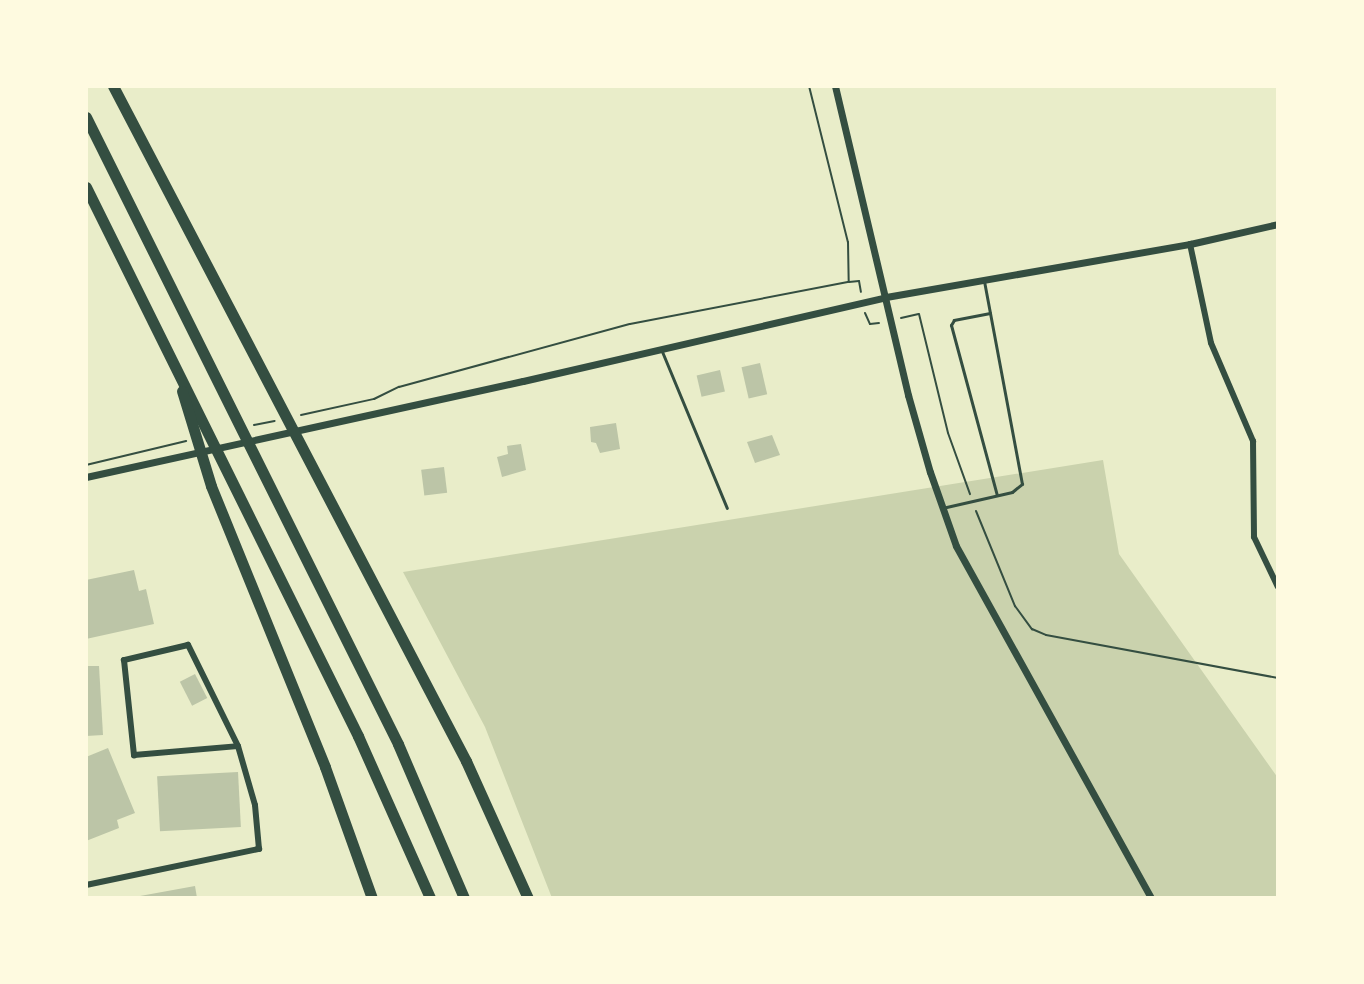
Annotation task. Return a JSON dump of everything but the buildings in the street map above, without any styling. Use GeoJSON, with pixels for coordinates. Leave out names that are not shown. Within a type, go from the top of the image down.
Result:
{"type":"FeatureCollection","features":[{"type":"Feature","properties":{"kind":"highway"},"geometry":{"type":"LineString","coordinates":[[113,86],[466,761],[528,898]]}},
{"type":"Feature","properties":{"kind":"highway"},"geometry":{"type":"LineString","coordinates":[[86,117],[398,744],[464,898]]}},
{"type":"Feature","properties":{"kind":"highway"},"geometry":{"type":"LineString","coordinates":[[86,187],[177,371],[194,418],[211,486],[325,767],[372,898]]}},
{"type":"Feature","properties":{"kind":"highway"},"geometry":{"type":"LineString","coordinates":[[194,418],[232,482],[365,749],[430,898]]}},
{"type":"Feature","properties":{"kind":"street"},"geometry":{"type":"LineString","coordinates":[[835,86],[908,395],[956,546],[1151,898]]}},
{"type":"Feature","properties":{"kind":"street"},"geometry":{"type":"LineString","coordinates":[[86,477],[886,297],[1190,244],[1278,224]]}},
{"type":"Feature","properties":{"kind":"street"},"geometry":{"type":"LineString","coordinates":[[1190,244],[1211,343],[1253,441],[1254,537],[1278,587]]}},
{"type":"Feature","properties":{"kind":"street"},"geometry":{"type":"LineString","coordinates":[[86,885],[259,849],[255,805],[238,746],[188,645],[124,660],[134,755],[238,746]]}},
{"type":"Feature","properties":{"kind":"lane"},"geometry":{"type":"LineString","coordinates":[[942,508],[1012,492],[1022,484],[984,281]]}},
{"type":"Feature","properties":{"kind":"lane"},"geometry":{"type":"LineString","coordinates":[[990,313],[954,320],[951,325],[997,495]]}},
{"type":"Feature","properties":{"kind":"lane"},"geometry":{"type":"LineString","coordinates":[[661,349],[727,508]]}},
{"type":"Feature","properties":{"kind":"path"},"geometry":{"type":"LineString","coordinates":[[809,86],[848,242],[849,282]]}},
{"type":"Feature","properties":{"kind":"path"},"geometry":{"type":"LineString","coordinates":[[293,416],[374,399],[399,387],[630,324],[859,281]]}},
{"type":"Feature","properties":{"kind":"path"},"geometry":{"type":"LineString","coordinates":[[919,314],[948,433],[972,501],[1015,606],[1032,629],[1046,635],[1278,678]]}},
{"type":"Feature","properties":{"kind":"path"},"geometry":{"type":"LineString","coordinates":[[249,427],[278,420]]}},
{"type":"Feature","properties":{"kind":"path"},"geometry":{"type":"LineString","coordinates":[[86,465],[189,441]]}},
{"type":"Feature","properties":{"kind":"green space"},"geometry":{"type":"Polygon","coordinates":[[[1103,460],[1119,554],[1278,778],[1278,898],[552,898],[485,727],[403,572],[1103,460]]]}}]}
